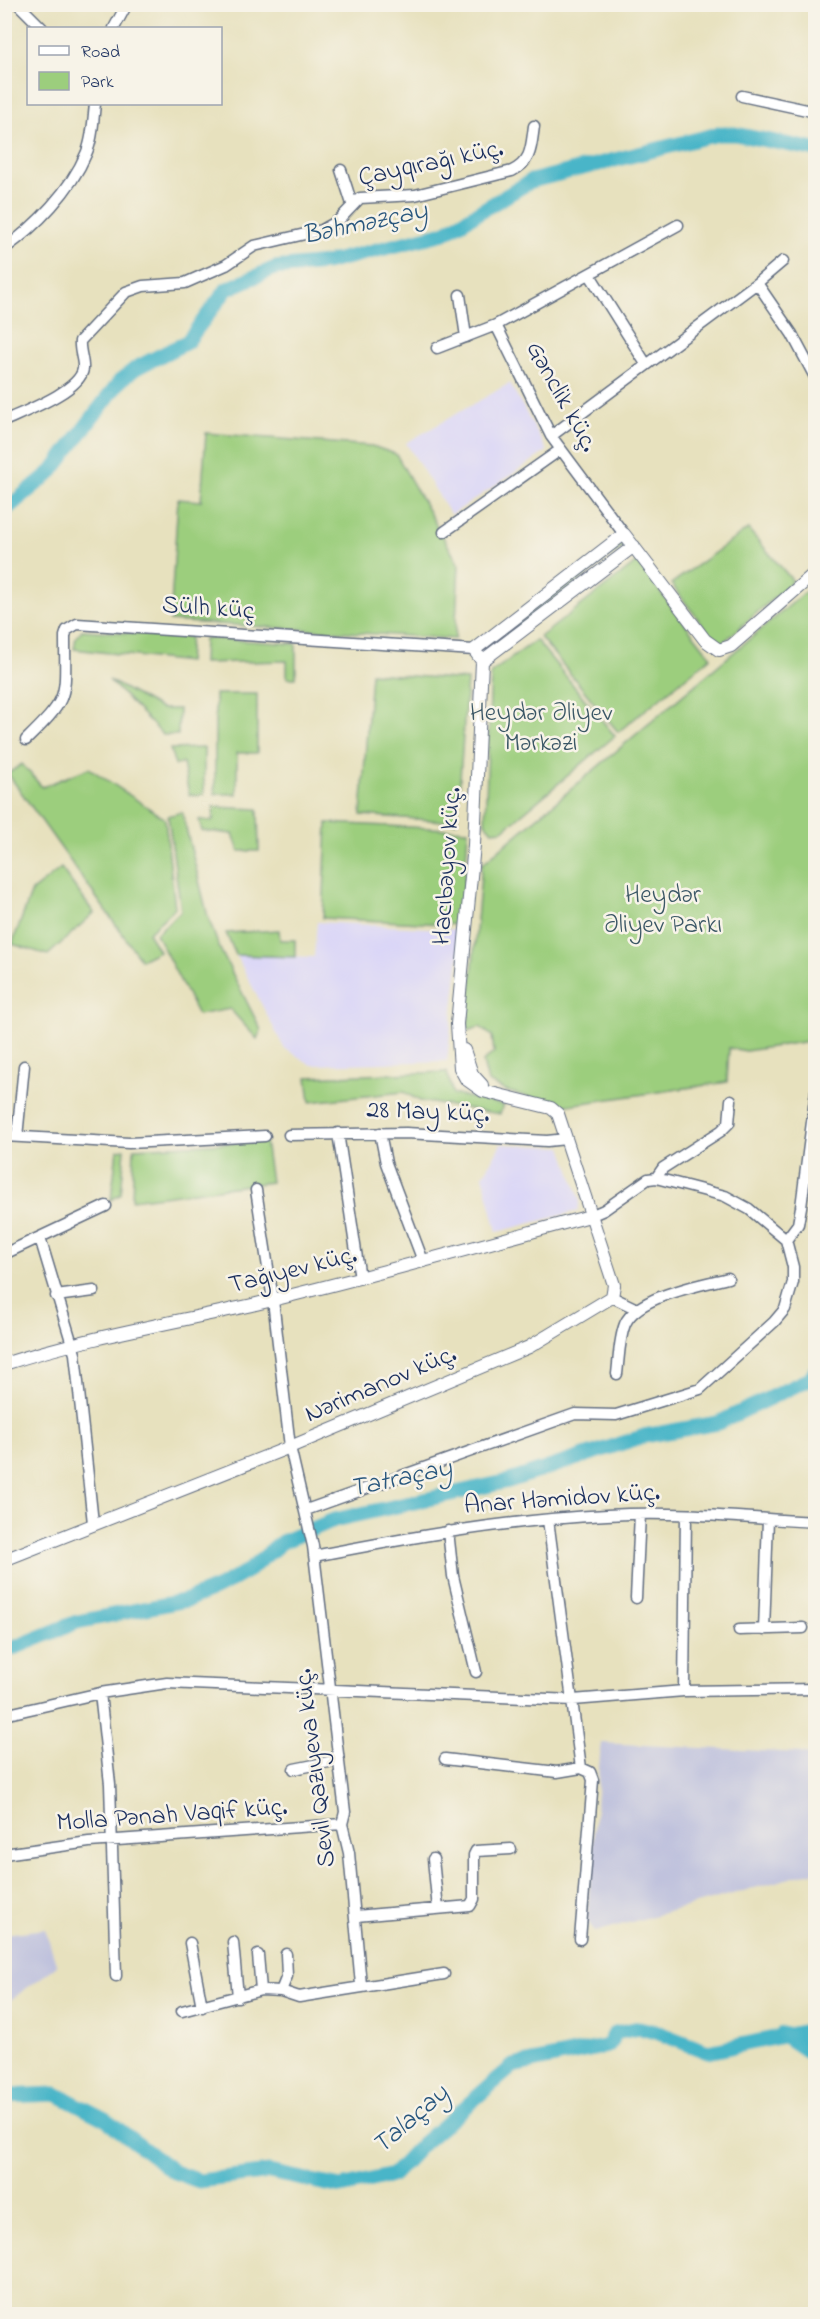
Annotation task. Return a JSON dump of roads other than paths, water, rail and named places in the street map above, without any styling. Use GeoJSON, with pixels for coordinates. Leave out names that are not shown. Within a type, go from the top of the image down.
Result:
{"type":"FeatureCollection","features":[{"type":"Feature","properties":{"kind":"street"},"geometry":{"type":"LineString","coordinates":[[18,4],[41,27]]}},
{"type":"Feature","properties":{"kind":"street"},"geometry":{"type":"LineString","coordinates":[[115,27],[127,4]]}},
{"type":"Feature","properties":{"kind":"street"},"geometry":{"type":"LineString","coordinates":[[742,96],[816,112]]}},
{"type":"Feature","properties":{"kind":"street"},"geometry":{"type":"LineString","coordinates":[[4,249],[55,201],[76,174],[88,147],[95,105]]}},
{"type":"Feature","properties":{"kind":"street","name":"Çayqırağı küç."},"geometry":{"type":"LineString","coordinates":[[4,421],[63,392],[80,378],[83,368],[79,351],[80,341],[126,292],[142,286],[185,283],[226,265],[254,246],[322,230],[338,220],[360,198],[416,195],[512,171],[523,166],[530,156],[534,126]]}},
{"type":"Feature","properties":{"kind":"street"},"geometry":{"type":"LineString","coordinates":[[341,170],[352,204]]}},
{"type":"Feature","properties":{"kind":"street","name":"Gənclik küç."},"geometry":{"type":"LineString","coordinates":[[678,225],[496,325],[560,450],[705,640],[719,650],[731,646],[816,572]]}},
{"type":"Feature","properties":{"kind":"street"},"geometry":{"type":"LineString","coordinates":[[551,436],[757,283],[783,261]]}},
{"type":"Feature","properties":{"kind":"street"},"geometry":{"type":"LineString","coordinates":[[590,275],[646,364]]}},
{"type":"Feature","properties":{"kind":"street"},"geometry":{"type":"LineString","coordinates":[[757,283],[792,334],[816,379]]}},
{"type":"Feature","properties":{"kind":"street"},"geometry":{"type":"LineString","coordinates":[[460,296],[466,337]]}},
{"type":"Feature","properties":{"kind":"street"},"geometry":{"type":"LineString","coordinates":[[437,348],[496,325]]}},
{"type":"Feature","properties":{"kind":"street"},"geometry":{"type":"LineString","coordinates":[[444,532],[560,450]]}},
{"type":"Feature","properties":{"kind":"street"},"geometry":{"type":"LineString","coordinates":[[624,534],[474,650],[482,661],[634,546]]}},
{"type":"Feature","properties":{"kind":"street","name":"Sülh küç"},"geometry":{"type":"LineString","coordinates":[[26,740],[62,702],[65,693],[65,636],[67,630],[77,624],[474,650]]}},
{"type":"Feature","properties":{"kind":"street","name":"Hacıbəyov küç."},"geometry":{"type":"LineString","coordinates":[[482,661],[474,845],[457,1024],[460,1068],[466,1079],[491,1094],[555,1111],[561,1119],[566,1139]]}},
{"type":"Feature","properties":{"kind":"street"},"geometry":{"type":"LineString","coordinates":[[17,1137],[24,1066]]}},
{"type":"Feature","properties":{"kind":"street"},"geometry":{"type":"LineString","coordinates":[[786,1240],[798,1224],[816,1091]]}},
{"type":"Feature","properties":{"kind":"street"},"geometry":{"type":"LineString","coordinates":[[656,1178],[663,1168],[721,1131],[729,1123],[731,1100]]}},
{"type":"Feature","properties":{"kind":"street"},"geometry":{"type":"LineString","coordinates":[[380,1132],[386,1163],[423,1261]]}},
{"type":"Feature","properties":{"kind":"street","name":"28 May küç."},"geometry":{"type":"LineString","coordinates":[[289,1135],[380,1132],[547,1141],[566,1139]]}},
{"type":"Feature","properties":{"kind":"street"},"geometry":{"type":"LineString","coordinates":[[339,1133],[360,1278]]}},
{"type":"Feature","properties":{"kind":"street"},"geometry":{"type":"LineString","coordinates":[[4,1136],[129,1143],[265,1136]]}},
{"type":"Feature","properties":{"kind":"street"},"geometry":{"type":"LineString","coordinates":[[566,1139],[614,1285],[612,1297],[637,1309]]}},
{"type":"Feature","properties":{"kind":"street"},"geometry":{"type":"LineString","coordinates":[[256,1190],[273,1300],[290,1447],[307,1513],[575,1414],[616,1415],[700,1389],[728,1366],[785,1309],[793,1275],[786,1240],[776,1230],[733,1200],[656,1178],[642,1181],[604,1210],[591,1216]]}},
{"type":"Feature","properties":{"kind":"street"},"geometry":{"type":"LineString","coordinates":[[4,1254],[106,1206]]}},
{"type":"Feature","properties":{"kind":"street","name":"Tağıyev küç."},"geometry":{"type":"LineString","coordinates":[[4,1364],[72,1344],[273,1300],[591,1216]]}},
{"type":"Feature","properties":{"kind":"street"},"geometry":{"type":"LineString","coordinates":[[40,1238],[78,1366],[93,1523]]}},
{"type":"Feature","properties":{"kind":"street"},"geometry":{"type":"LineString","coordinates":[[617,1374],[625,1324],[637,1309],[678,1291],[728,1278]]}},
{"type":"Feature","properties":{"kind":"street"},"geometry":{"type":"LineString","coordinates":[[56,1296],[94,1291]]}},
{"type":"Feature","properties":{"kind":"street","name":"Nərimanov küç."},"geometry":{"type":"LineString","coordinates":[[4,1560],[290,1447],[536,1344],[612,1297]]}},
{"type":"Feature","properties":{"kind":"street","name":"Sevil Qazıyeva küç."},"geometry":{"type":"LineString","coordinates":[[307,1513],[314,1551],[345,1812],[342,1824],[348,1846],[361,1986]]}},
{"type":"Feature","properties":{"kind":"street"},"geometry":{"type":"LineString","coordinates":[[636,1598],[640,1514]]}},
{"type":"Feature","properties":{"kind":"street","name":"Anar Həmidov küç."},"geometry":{"type":"LineString","coordinates":[[314,1551],[448,1531],[549,1520],[640,1514],[816,1522]]}},
{"type":"Feature","properties":{"kind":"street"},"geometry":{"type":"LineString","coordinates":[[684,1691],[686,1515]]}},
{"type":"Feature","properties":{"kind":"street"},"geometry":{"type":"LineString","coordinates":[[764,1630],[768,1519]]}},
{"type":"Feature","properties":{"kind":"street"},"geometry":{"type":"LineString","coordinates":[[549,1520],[581,1768]]}},
{"type":"Feature","properties":{"kind":"street"},"geometry":{"type":"LineString","coordinates":[[448,1531],[453,1576],[476,1672]]}},
{"type":"Feature","properties":{"kind":"street"},"geometry":{"type":"LineString","coordinates":[[739,1630],[803,1628]]}},
{"type":"Feature","properties":{"kind":"street"},"geometry":{"type":"LineString","coordinates":[[4,1714],[100,1693],[176,1683],[573,1700],[684,1691],[816,1689]]}},
{"type":"Feature","properties":{"kind":"street"},"geometry":{"type":"LineString","coordinates":[[100,1693],[107,1745],[116,1976]]}},
{"type":"Feature","properties":{"kind":"street"},"geometry":{"type":"LineString","coordinates":[[445,1759],[557,1772],[581,1768],[590,1772],[593,1780],[580,1939]]}},
{"type":"Feature","properties":{"kind":"street"},"geometry":{"type":"LineString","coordinates":[[294,1769],[339,1760]]}},
{"type":"Feature","properties":{"kind":"street","name":"Molla Pənah Vaqif küç."},"geometry":{"type":"LineString","coordinates":[[4,1854],[112,1841],[342,1824]]}},
{"type":"Feature","properties":{"kind":"street"},"geometry":{"type":"LineString","coordinates":[[356,1916],[470,1906],[473,1903],[476,1851],[511,1849]]}},
{"type":"Feature","properties":{"kind":"street"},"geometry":{"type":"LineString","coordinates":[[433,1859],[438,1909]]}},
{"type":"Feature","properties":{"kind":"street"},"geometry":{"type":"LineString","coordinates":[[232,1942],[238,1997]]}},
{"type":"Feature","properties":{"kind":"street"},"geometry":{"type":"LineString","coordinates":[[190,1943],[202,2007]]}},
{"type":"Feature","properties":{"kind":"street"},"geometry":{"type":"LineString","coordinates":[[281,1991],[286,1976],[286,1954]]}},
{"type":"Feature","properties":{"kind":"street"},"geometry":{"type":"LineString","coordinates":[[258,1955],[261,1990]]}},
{"type":"Feature","properties":{"kind":"street"},"geometry":{"type":"LineString","coordinates":[[182,2011],[261,1990],[281,1991],[299,1997],[444,1974]]}},
{"type":"Feature","properties":{"kind":"waterway","name":"Bəhməzçay"},"geometry":{"type":"LineString","coordinates":[[4,511],[52,471],[120,381],[136,368],[187,342],[227,289],[275,268],[326,263],[444,233],[531,181],[718,134],[735,134],[816,150]]}},
{"type":"Feature","properties":{"kind":"waterway","name":"Tatraçay"},"geometry":{"type":"LineString","coordinates":[[4,1652],[77,1622],[187,1600],[219,1587],[249,1570],[282,1542],[334,1520],[509,1481],[644,1436],[718,1423],[809,1379],[816,1370]]}},
{"type":"Feature","properties":{"kind":"waterway","name":"Talaçay"},"geometry":{"type":"LineString","coordinates":[[4,2096],[56,2094],[105,2119],[174,2172],[199,2181],[269,2172],[341,2187],[393,2175],[423,2143],[513,2066],[608,2046],[615,2033],[639,2028],[656,2032],[708,2052],[816,2029]]}},
{"type":"Feature","properties":{"kind":"waterway"},"geometry":{"type":"LineString","coordinates":[[782,2034],[816,2057]]}},
{"type":"Feature","properties":{"kind":"park label","name":"Heydər Əliyev Mərkəzi"},"geometry":{"type":"Point","coordinates":[541,729]}},
{"type":"Feature","properties":{"kind":"park label","name":"Heydər Əliyev Parkı"},"geometry":{"type":"Point","coordinates":[663,911]}}]}
